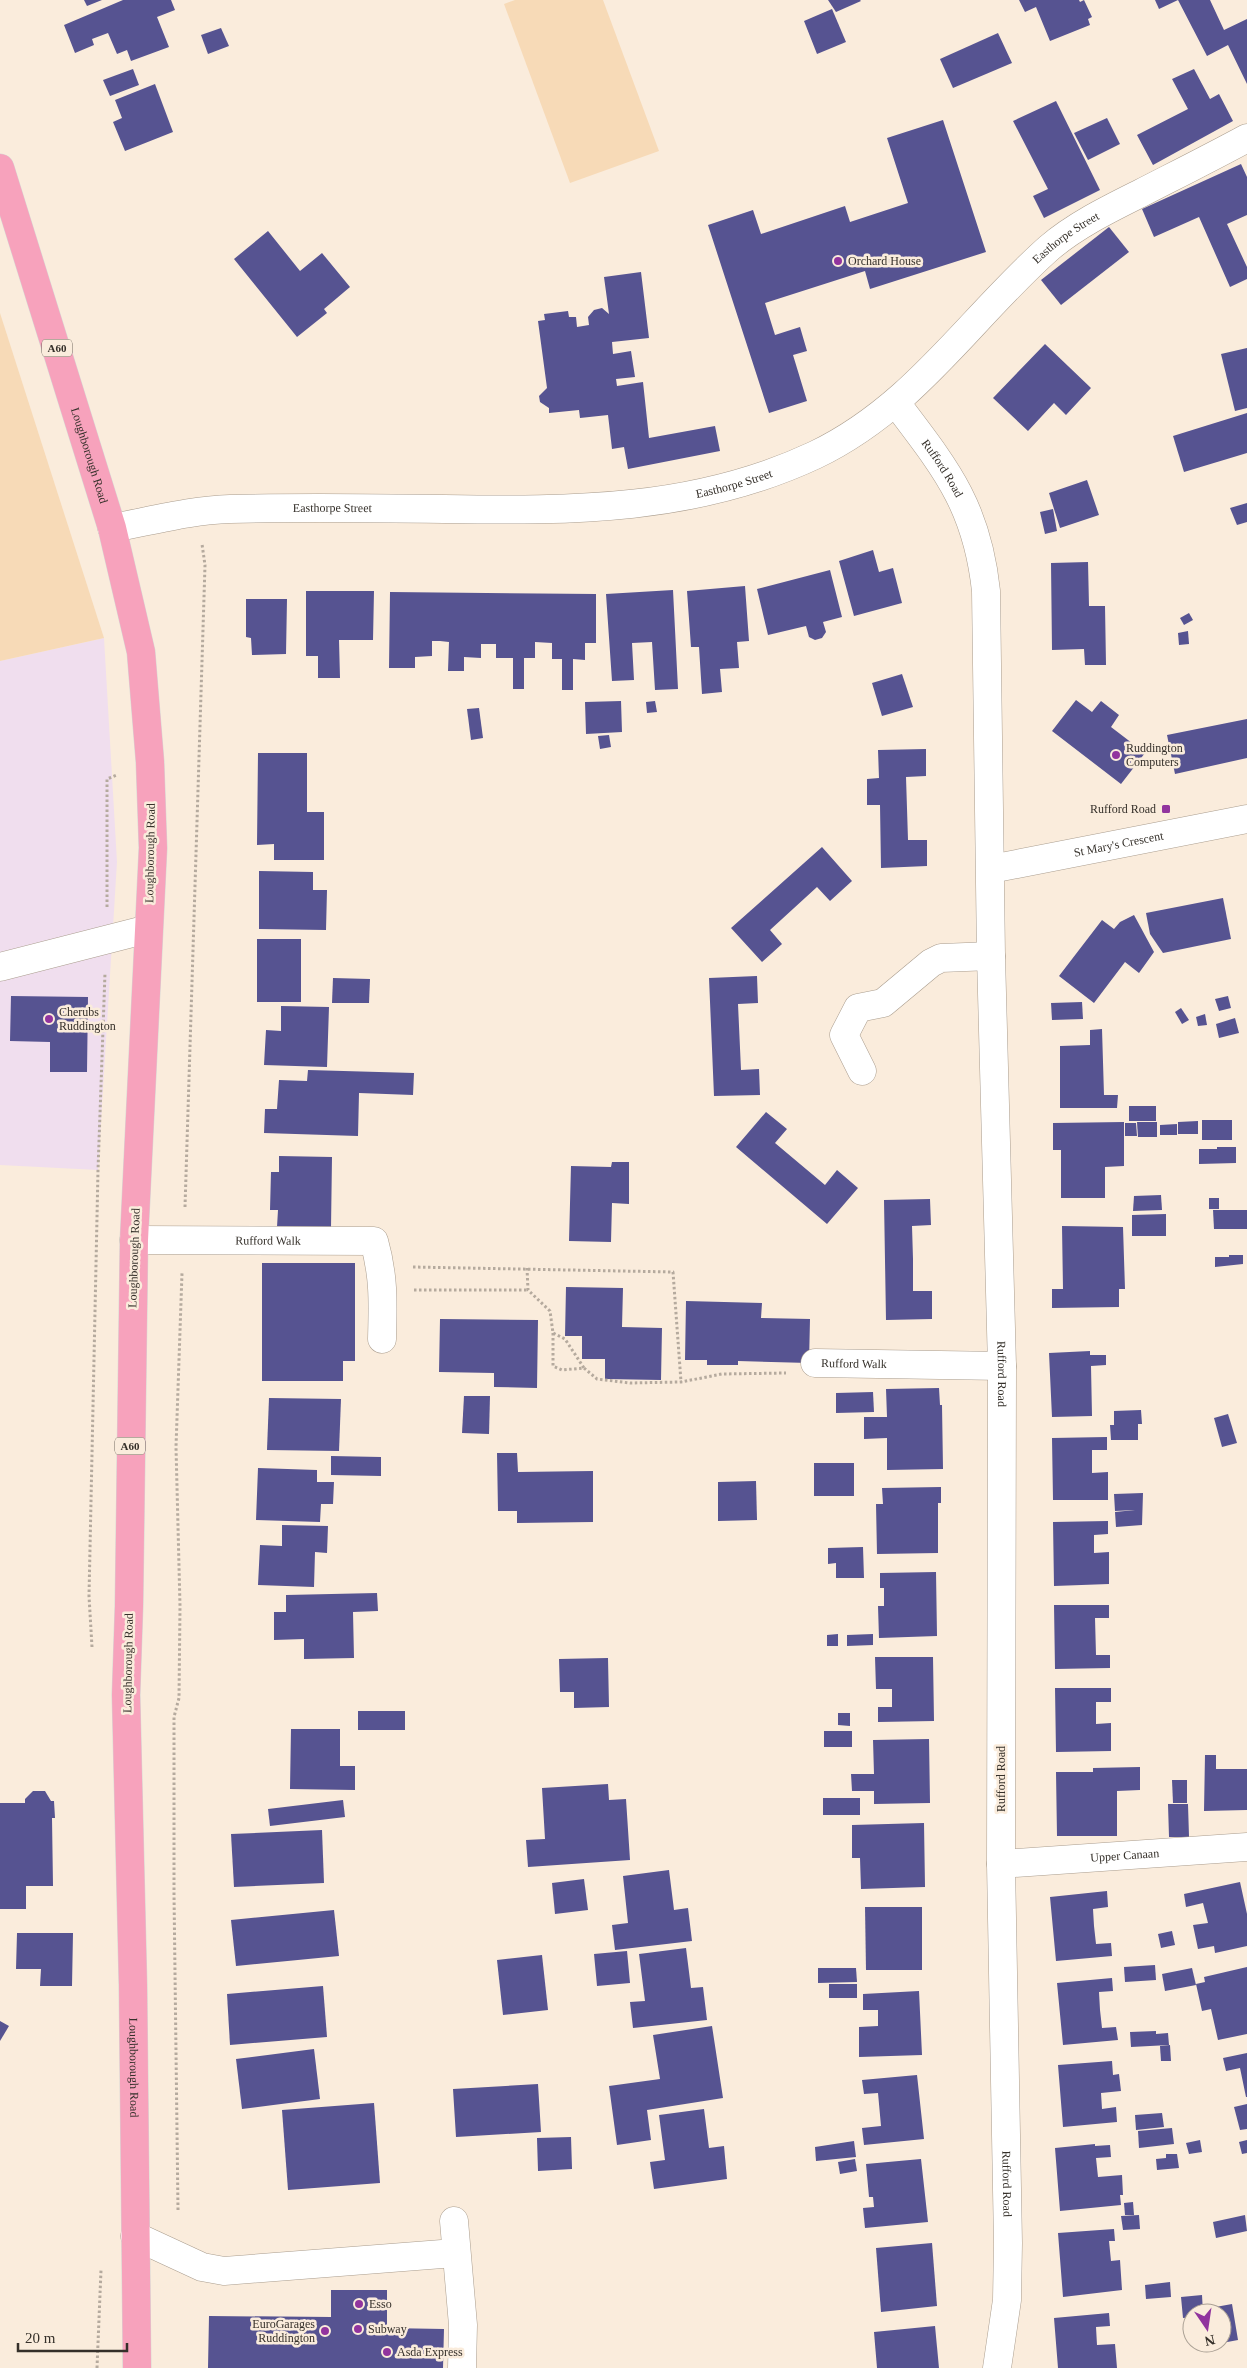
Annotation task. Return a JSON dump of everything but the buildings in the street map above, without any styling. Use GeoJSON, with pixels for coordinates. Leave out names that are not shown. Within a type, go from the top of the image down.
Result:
{"type":"FeatureCollection","features":[{"type":"Feature","properties":{"kind":"main road","name":"Loughborough Road"},"geometry":{"type":"LineString","coordinates":[[0,168],[112,528],[142,661],[150,762],[152,819],[134,1240],[126,1695],[133,1985],[137,2368]]}},
{"type":"Feature","properties":{"kind":"street","name":"Easthorpe Street"},"geometry":{"type":"LineString","coordinates":[[112,528],[198,513],[236,509],[544,511],[626,506],[720,489],[805,459],[860,430],[915,386],[1052,246],[1096,217],[1247,138]]}},
{"type":"Feature","properties":{"kind":"street","name":"Rufford Road"},"geometry":{"type":"LineString","coordinates":[[896,403],[953,482],[970,517],[980,550],[986,592],[991,956],[1002,1366],[1001,1864],[1008,2243],[1007,2300],[997,2368]]}},
{"type":"Feature","properties":{"kind":"street","name":"St Mary's Crescent"},"geometry":{"type":"LineString","coordinates":[[991,869],[1247,819]]}},
{"type":"Feature","properties":{"kind":"street"},"geometry":{"type":"LineString","coordinates":[[0,967],[148,929]]}},
{"type":"Feature","properties":{"kind":"street"},"geometry":{"type":"LineString","coordinates":[[862,1071],[844,1035],[858,1008],[882,1003],[930,963],[941,958],[991,956]]}},
{"type":"Feature","properties":{"kind":"street","name":"Rufford Walk"},"geometry":{"type":"LineString","coordinates":[[134,1240],[374,1241],[382,1278],[382,1339]]}},
{"type":"Feature","properties":{"kind":"street","name":"Rufford Walk"},"geometry":{"type":"LineString","coordinates":[[815,1363],[1002,1366]]}},
{"type":"Feature","properties":{"kind":"street","name":"Upper Canaan"},"geometry":{"type":"LineString","coordinates":[[1001,1864],[1247,1847]]}},
{"type":"Feature","properties":{"kind":"street"},"geometry":{"type":"LineString","coordinates":[[454,2221],[462,2325],[462,2368]]}},
{"type":"Feature","properties":{"kind":"street"},"geometry":{"type":"LineString","coordinates":[[135,2236],[202,2266],[224,2271],[455,2253]]}},
{"type":"Feature","properties":{"kind":"path"},"geometry":{"type":"LineString","coordinates":[[178,2210],[174,1912],[174,1717],[179,1698],[180,1606],[176,1446],[205,565],[198,513]]}},
{"type":"Feature","properties":{"kind":"path"},"geometry":{"type":"LineString","coordinates":[[527,1268],[528,1290],[550,1311],[554,1366],[562,1370],[584,1368]]}},
{"type":"Feature","properties":{"kind":"path"},"geometry":{"type":"LineString","coordinates":[[382,1278],[527,1268],[672,1272],[681,1382]]}},
{"type":"Feature","properties":{"kind":"path"},"geometry":{"type":"LineString","coordinates":[[382,1278],[506,1292],[528,1290]]}},
{"type":"Feature","properties":{"kind":"path","name":"Rufford Walk"},"geometry":{"type":"LineString","coordinates":[[553,1333],[565,1339],[584,1368],[597,1379],[630,1383],[681,1382],[722,1374],[807,1373],[815,1363]]}},
{"type":"Feature","properties":{"kind":"shaded area"},"geometry":{"type":"Polygon","coordinates":[[[515,0],[603,0],[659,151],[570,183],[504,4],[515,0]]]}},
{"type":"Feature","properties":{"kind":"shaded area"},"geometry":{"type":"Polygon","coordinates":[[[0,313],[104,638],[0,661],[0,313]]]}},
{"type":"Feature","properties":{"kind":"shaded area"},"geometry":{"type":"Polygon","coordinates":[[[104,638],[117,862],[98,1170],[0,1165],[0,661],[104,638]]]}},
{"type":"Feature","properties":{"kind":"place","name":"Orchard House"},"geometry":{"type":"Point","coordinates":[838,261]}},
{"type":"Feature","properties":{"kind":"place","name":"Ruddington Computers"},"geometry":{"type":"Point","coordinates":[1116,755]}},
{"type":"Feature","properties":{"kind":"place","name":"Rufford Road"},"geometry":{"type":"Point","coordinates":[1166,809]}},
{"type":"Feature","properties":{"kind":"place","name":"Cherubs Ruddington"},"geometry":{"type":"Point","coordinates":[49,1019]}},
{"type":"Feature","properties":{"kind":"place","name":"Esso"},"geometry":{"type":"Point","coordinates":[359,2304]}},
{"type":"Feature","properties":{"kind":"place","name":"Subway"},"geometry":{"type":"Point","coordinates":[358,2329]}},
{"type":"Feature","properties":{"kind":"place","name":"EuroGarages Ruddington"},"geometry":{"type":"Point","coordinates":[325,2331]}},
{"type":"Feature","properties":{"kind":"place","name":"Asda Express"},"geometry":{"type":"Point","coordinates":[387,2352]}}]}
